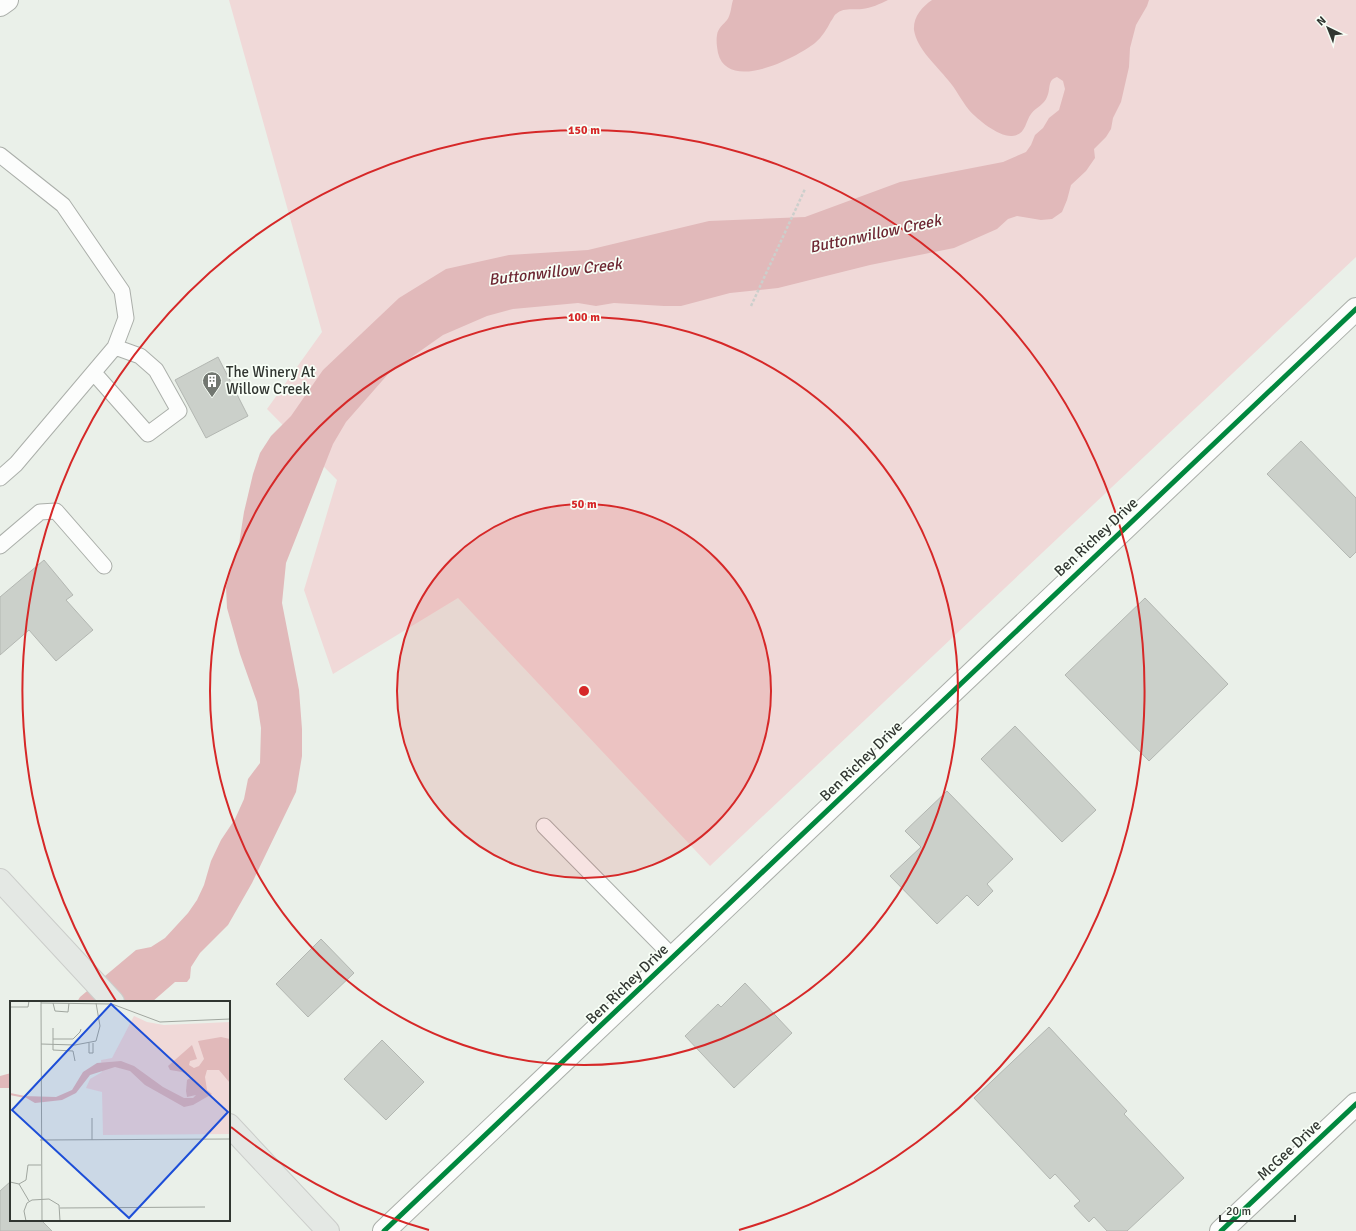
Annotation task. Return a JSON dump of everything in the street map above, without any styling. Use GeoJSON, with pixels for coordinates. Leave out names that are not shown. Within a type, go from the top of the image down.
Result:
{"type":"FeatureCollection","features":[{"type":"Feature","properties":{"kind":"main road"},"geometry":{"type":"LineString","coordinates":[[0,880],[112,1001]]}},
{"type":"Feature","properties":{"kind":"main road"},"geometry":{"type":"LineString","coordinates":[[230,1127],[328,1231]]}},
{"type":"Feature","properties":{"kind":"street"},"geometry":{"type":"LineString","coordinates":[[0,5],[7,0]]}},
{"type":"Feature","properties":{"kind":"street","name":"Ben Richey Drive"},"geometry":{"type":"LineString","coordinates":[[384,1231],[1356,309]]}},
{"type":"Feature","properties":{"kind":"street","name":"McGee Drive"},"geometry":{"type":"LineString","coordinates":[[1221,1231],[1356,1104]]}},
{"type":"Feature","properties":{"kind":"lane"},"geometry":{"type":"LineString","coordinates":[[0,155],[63,205],[122,291],[126,318],[115,347],[16,464],[0,478]]}},
{"type":"Feature","properties":{"kind":"lane"},"geometry":{"type":"LineString","coordinates":[[94,373],[148,434],[178,411],[156,370],[140,356],[115,347]]}},
{"type":"Feature","properties":{"kind":"lane"},"geometry":{"type":"LineString","coordinates":[[0,546],[40,512],[56,511],[104,566]]}},
{"type":"Feature","properties":{"kind":"lane"},"geometry":{"type":"LineString","coordinates":[[544,826],[673,957]]}},
{"type":"Feature","properties":{"kind":"path"},"geometry":{"type":"LineString","coordinates":[[751,306],[805,189]]}},
{"type":"Feature","properties":{"kind":"shaded area"},"geometry":{"type":"Polygon","coordinates":[[[229,0],[1356,0],[1356,257],[710,866],[458,598],[333,674],[304,590],[337,480],[267,409],[322,332],[229,0]]]}},
{"type":"Feature","properties":{"kind":"water"},"geometry":{"type":"Polygon","coordinates":[[[733,0],[888,0],[869,8],[842,10],[835,15],[820,38],[806,49],[779,63],[763,69],[748,71],[735,70],[724,65],[718,53],[718,33],[728,18],[733,0]]]}},
{"type":"Feature","properties":{"kind":"water","name":"Buttonwillow Creek"},"geometry":{"type":"Polygon","coordinates":[[[932,0],[1149,0],[1136,25],[1130,48],[1129,67],[1121,102],[1113,118],[1111,129],[1106,137],[1094,149],[1095,158],[1086,171],[1071,185],[1062,212],[1052,219],[1041,220],[1017,216],[1008,219],[997,229],[954,248],[870,265],[778,288],[730,293],[681,306],[614,303],[596,306],[578,303],[513,309],[487,316],[443,335],[389,373],[346,422],[333,444],[286,563],[282,603],[299,690],[302,729],[302,756],[296,792],[252,883],[228,925],[200,953],[191,967],[190,978],[187,982],[175,982],[153,1001],[78,1001],[80,997],[136,950],[151,947],[165,938],[188,913],[197,900],[204,885],[211,861],[221,840],[235,819],[244,799],[248,779],[260,763],[261,728],[257,702],[240,654],[227,608],[226,587],[239,544],[244,512],[253,474],[260,453],[271,436],[291,416],[323,370],[399,298],[446,269],[509,255],[588,250],[709,221],[805,217],[900,182],[1003,162],[1026,152],[1035,135],[1043,128],[1049,118],[1059,110],[1065,89],[1063,81],[1057,77],[1052,80],[1046,100],[1031,114],[1023,131],[1017,135],[1007,136],[995,131],[969,110],[951,83],[919,44],[914,30],[914,25],[917,17],[925,6],[932,0]]]}},
{"type":"Feature","properties":{"kind":"water"},"geometry":{"type":"Polygon","coordinates":[[[10,1073],[10,1088],[0,1088],[0,1076],[10,1073]]]}},
{"type":"Feature","properties":{"kind":"building","name":"The Winery At Willow Creek"},"geometry":{"type":"Polygon","coordinates":[[[218,357],[248,416],[206,438],[175,380],[218,357]]]}},
{"type":"Feature","properties":{"kind":"building"},"geometry":{"type":"Polygon","coordinates":[[[1301,441],[1356,498],[1356,552],[1350,558],[1267,474],[1301,441]]]}},
{"type":"Feature","properties":{"kind":"building"},"geometry":{"type":"Polygon","coordinates":[[[44,560],[73,595],[66,600],[93,630],[56,661],[29,630],[0,655],[0,597],[44,560]]]}},
{"type":"Feature","properties":{"kind":"building"},"geometry":{"type":"Polygon","coordinates":[[[1145,598],[1228,684],[1149,761],[1065,675],[1145,598]]]}},
{"type":"Feature","properties":{"kind":"building"},"geometry":{"type":"Polygon","coordinates":[[[1015,726],[1096,810],[1062,842],[981,759],[1015,726]]]}},
{"type":"Feature","properties":{"kind":"building"},"geometry":{"type":"Polygon","coordinates":[[[947,791],[1013,859],[987,884],[993,891],[978,906],[967,895],[937,924],[890,876],[921,847],[905,831],[947,791]]]}},
{"type":"Feature","properties":{"kind":"building"},"geometry":{"type":"Polygon","coordinates":[[[321,939],[354,973],[308,1017],[276,984],[321,939]]]}},
{"type":"Feature","properties":{"kind":"building"},"geometry":{"type":"Polygon","coordinates":[[[745,983],[792,1033],[734,1088],[685,1036],[718,1004],[721,1007],[745,983]]]}},
{"type":"Feature","properties":{"kind":"building"},"geometry":{"type":"Polygon","coordinates":[[[1049,1027],[1127,1111],[1124,1114],[1184,1178],[1127,1231],[1107,1231],[1094,1217],[1089,1222],[1074,1206],[1080,1201],[1055,1174],[1050,1179],[974,1098],[1049,1027]]]}},
{"type":"Feature","properties":{"kind":"building"},"geometry":{"type":"Polygon","coordinates":[[[382,1040],[424,1082],[386,1120],[344,1079],[382,1040]]]}},
{"type":"Feature","properties":{"kind":"building"},"geometry":{"type":"Polygon","coordinates":[[[10,1182],[10,1221],[42,1221],[52,1231],[0,1231],[0,1191],[10,1182]]]}},
{"type":"Feature","properties":{"kind":"cycle path"},"geometry":{"type":"LineString","coordinates":[[384,1231],[1356,309]]}},
{"type":"Feature","properties":{"kind":"cycle path"},"geometry":{"type":"LineString","coordinates":[[1221,1231],[1356,1104]]}},
{"type":"Feature","properties":{"kind":"place","name":"The Winery At Willow Creek"},"geometry":{"type":"Point","coordinates":[212,398]}}]}
